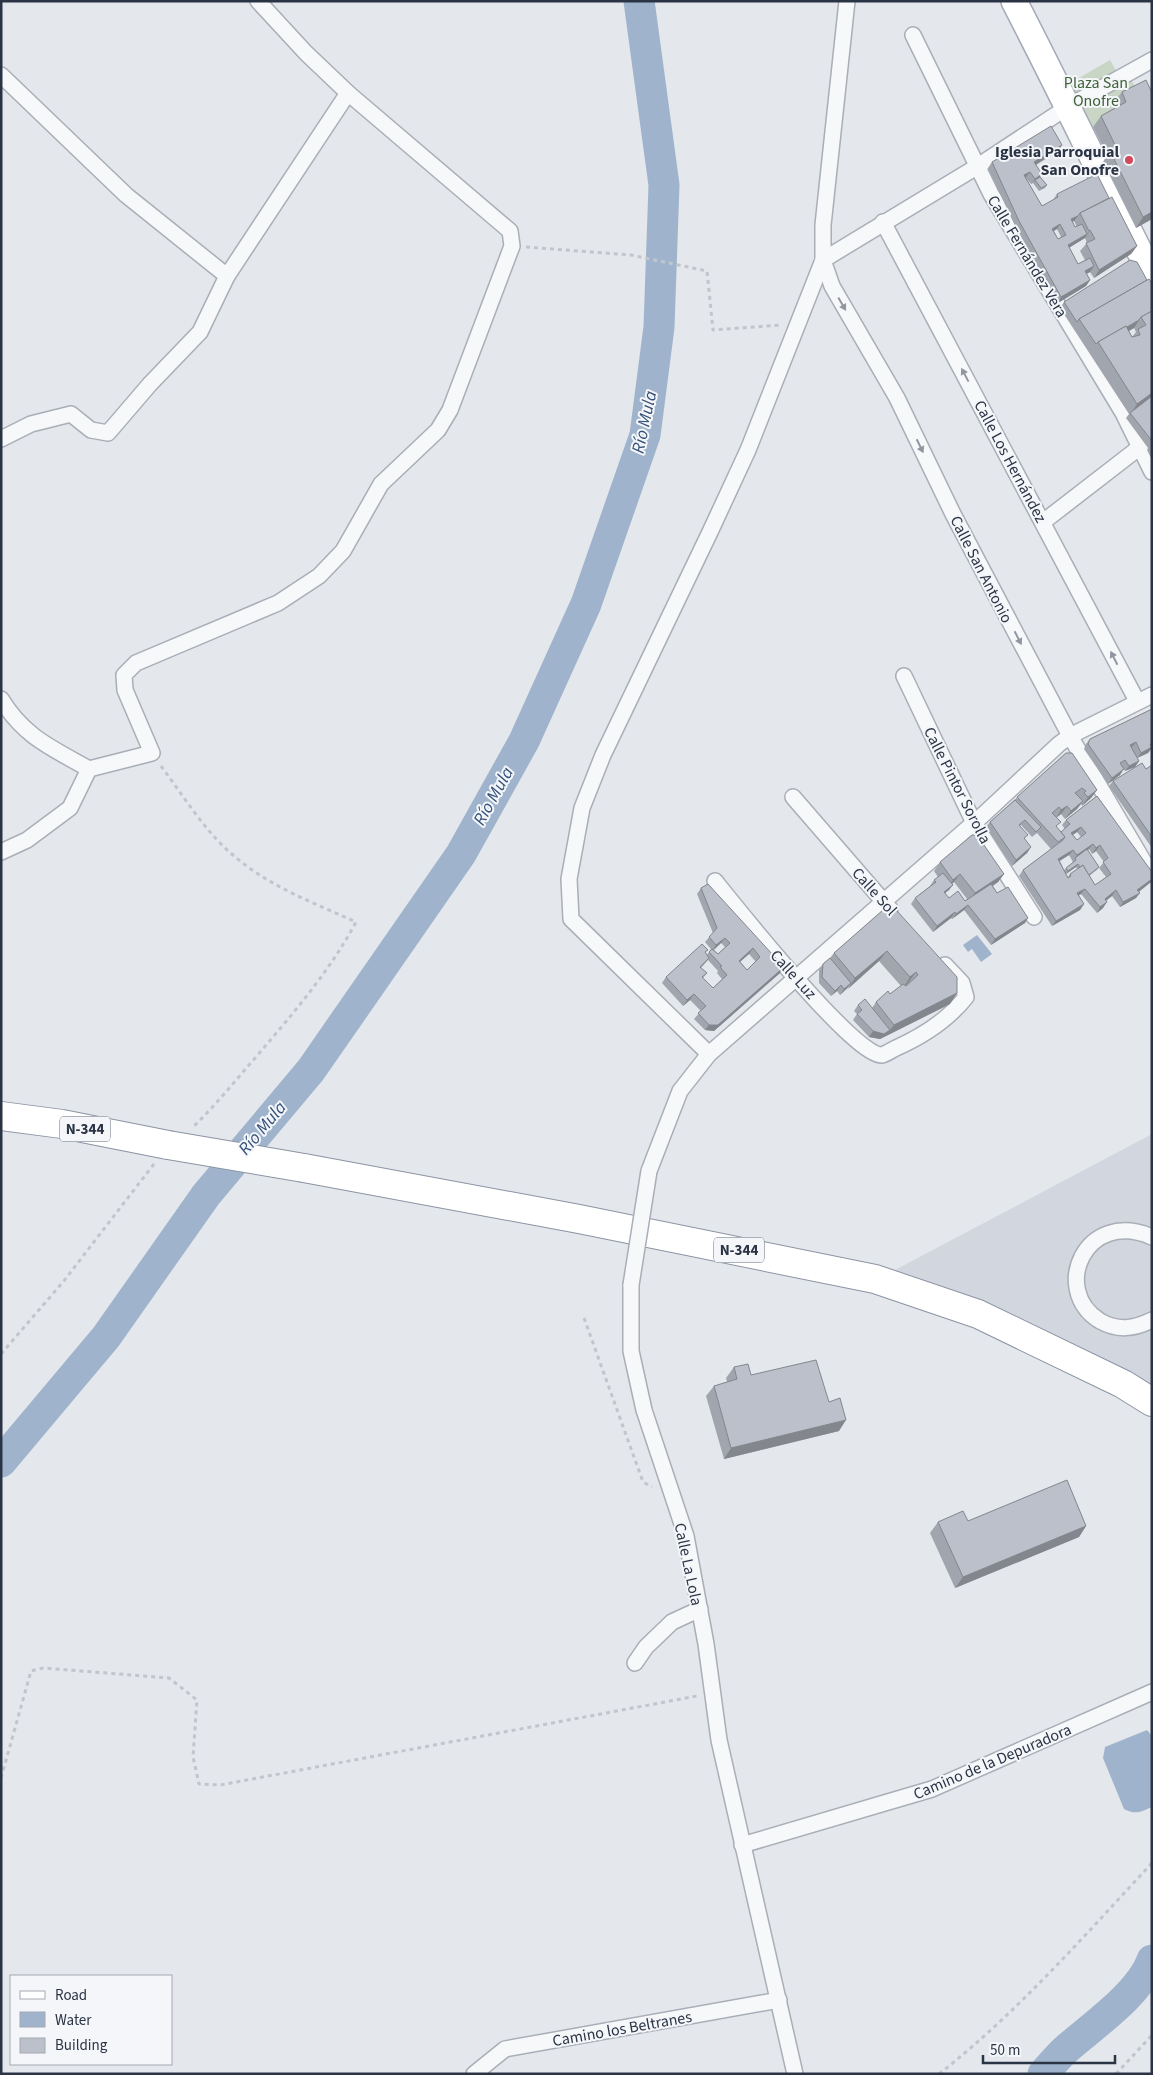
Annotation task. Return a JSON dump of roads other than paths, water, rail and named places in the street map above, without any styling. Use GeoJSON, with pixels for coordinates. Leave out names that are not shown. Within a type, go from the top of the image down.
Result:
{"type":"FeatureCollection","features":[{"type":"Feature","properties":{"kind":"highway","name":"N-344"},"geometry":{"type":"LineString","coordinates":[[1,1116],[62,1124],[163,1152],[304,1168],[579,1219],[875,1279],[978,1314],[1123,1384],[1152,1402]]}},
{"type":"Feature","properties":{"kind":"main road"},"geometry":{"type":"LineString","coordinates":[[1014,1],[1069,106],[1112,198],[1152,276]]}},
{"type":"Feature","properties":{"kind":"street"},"geometry":{"type":"LineString","coordinates":[[1,698],[12,717],[36,739],[89,769],[152,753],[125,690],[124,676],[136,663],[278,603],[319,576],[343,551],[381,484],[438,430],[450,410],[512,246],[510,231],[348,93],[306,53],[258,1]]}},
{"type":"Feature","properties":{"kind":"street"},"geometry":{"type":"LineString","coordinates":[[709,1054],[571,919],[569,879],[582,808],[602,755],[748,450],[822,260],[822,225],[847,1]]}},
{"type":"Feature","properties":{"kind":"street","name":"Calle Fernández Vera"},"geometry":{"type":"LineString","coordinates":[[912,35],[991,194],[1123,413],[1152,472]]}},
{"type":"Feature","properties":{"kind":"street"},"geometry":{"type":"LineString","coordinates":[[822,260],[978,166],[1069,106],[1152,60]]}},
{"type":"Feature","properties":{"kind":"street"},"geometry":{"type":"LineString","coordinates":[[1,75],[126,195],[227,276]]}},
{"type":"Feature","properties":{"kind":"street"},"geometry":{"type":"LineString","coordinates":[[1,439],[31,424],[71,414],[91,430],[108,433],[150,384],[200,332],[227,276],[348,93]]}},
{"type":"Feature","properties":{"kind":"street","name":"Calle Los Hernández"},"geometry":{"type":"LineString","coordinates":[[883,222],[1137,702]]}},
{"type":"Feature","properties":{"kind":"street","name":"Calle San Antonio"},"geometry":{"type":"LineString","coordinates":[[822,260],[832,286],[897,398],[1064,740],[1151,874]]}},
{"type":"Feature","properties":{"kind":"street"},"geometry":{"type":"LineString","coordinates":[[1043,522],[1140,447]]}},
{"type":"Feature","properties":{"kind":"street","name":"Calle Pintor Sorolla"},"geometry":{"type":"LineString","coordinates":[[904,676],[974,823],[1034,918]]}},
{"type":"Feature","properties":{"kind":"street","name":"Calle La Lola"},"geometry":{"type":"LineString","coordinates":[[796,2074],[719,1740],[700,1610],[686,1536],[644,1410],[630,1351],[631,1285],[648,1171],[680,1091],[709,1054],[974,823],[1064,740],[1152,695]]}},
{"type":"Feature","properties":{"kind":"street"},"geometry":{"type":"LineString","coordinates":[[1,852],[27,840],[70,808],[89,769]]}},
{"type":"Feature","properties":{"kind":"street","name":"Calle Sol"},"geometry":{"type":"LineString","coordinates":[[793,797],[883,902],[903,922]]}},
{"type":"Feature","properties":{"kind":"street","name":"Calle Luz"},"geometry":{"type":"LineString","coordinates":[[715,881],[796,978],[849,1034],[871,1052],[882,1055],[923,1036],[956,1010],[966,997],[962,983],[936,956]]}},
{"type":"Feature","properties":{"kind":"street"},"geometry":{"type":"LineString","coordinates":[[1152,1238],[1136,1231],[1120,1230],[1104,1234],[1091,1244],[1081,1257],[1077,1273],[1077,1289],[1084,1305],[1094,1317],[1108,1325],[1123,1328],[1139,1326],[1152,1320]]}},
{"type":"Feature","properties":{"kind":"street"},"geometry":{"type":"LineString","coordinates":[[635,1663],[646,1646],[672,1622],[700,1610]]}},
{"type":"Feature","properties":{"kind":"street","name":"Camino de la Depuradora"},"geometry":{"type":"LineString","coordinates":[[742,1845],[932,1789],[1152,1692]]}},
{"type":"Feature","properties":{"kind":"street","name":"Camino los Beltranes"},"geometry":{"type":"LineString","coordinates":[[474,2074],[505,2048],[779,2000]]}},
{"type":"Feature","properties":{"kind":"water"},"geometry":{"type":"Polygon","coordinates":[[[977,935],[992,954],[981,962],[972,949],[968,952],[963,945],[977,935]]]}},
{"type":"Feature","properties":{"kind":"water"},"geometry":{"type":"Polygon","coordinates":[[[1147,1730],[1152,1736],[1152,1807],[1131,1812],[1124,1809],[1103,1758],[1105,1747],[1147,1730]]]}},
{"type":"Feature","properties":{"kind":"waterway","name":"Río Mula"},"geometry":{"type":"LineString","coordinates":[[1,1462],[106,1337],[206,1195],[311,1070],[461,854],[524,741],[586,604],[645,435],[659,327],[664,185],[639,1]]}},
{"type":"Feature","properties":{"kind":"waterway"},"geometry":{"type":"LineString","coordinates":[[1043,2074],[1064,2051],[1101,2021],[1126,1997],[1146,1973],[1152,1960]]}},
{"type":"Feature","properties":{"kind":"place","name":"Iglesia Parroquial San Onofre"},"geometry":{"type":"Point","coordinates":[1129,160]}},
{"type":"Feature","properties":{"kind":"park label","name":"Plaza San Onofre"},"geometry":{"type":"Point","coordinates":[1096,91]}}]}
